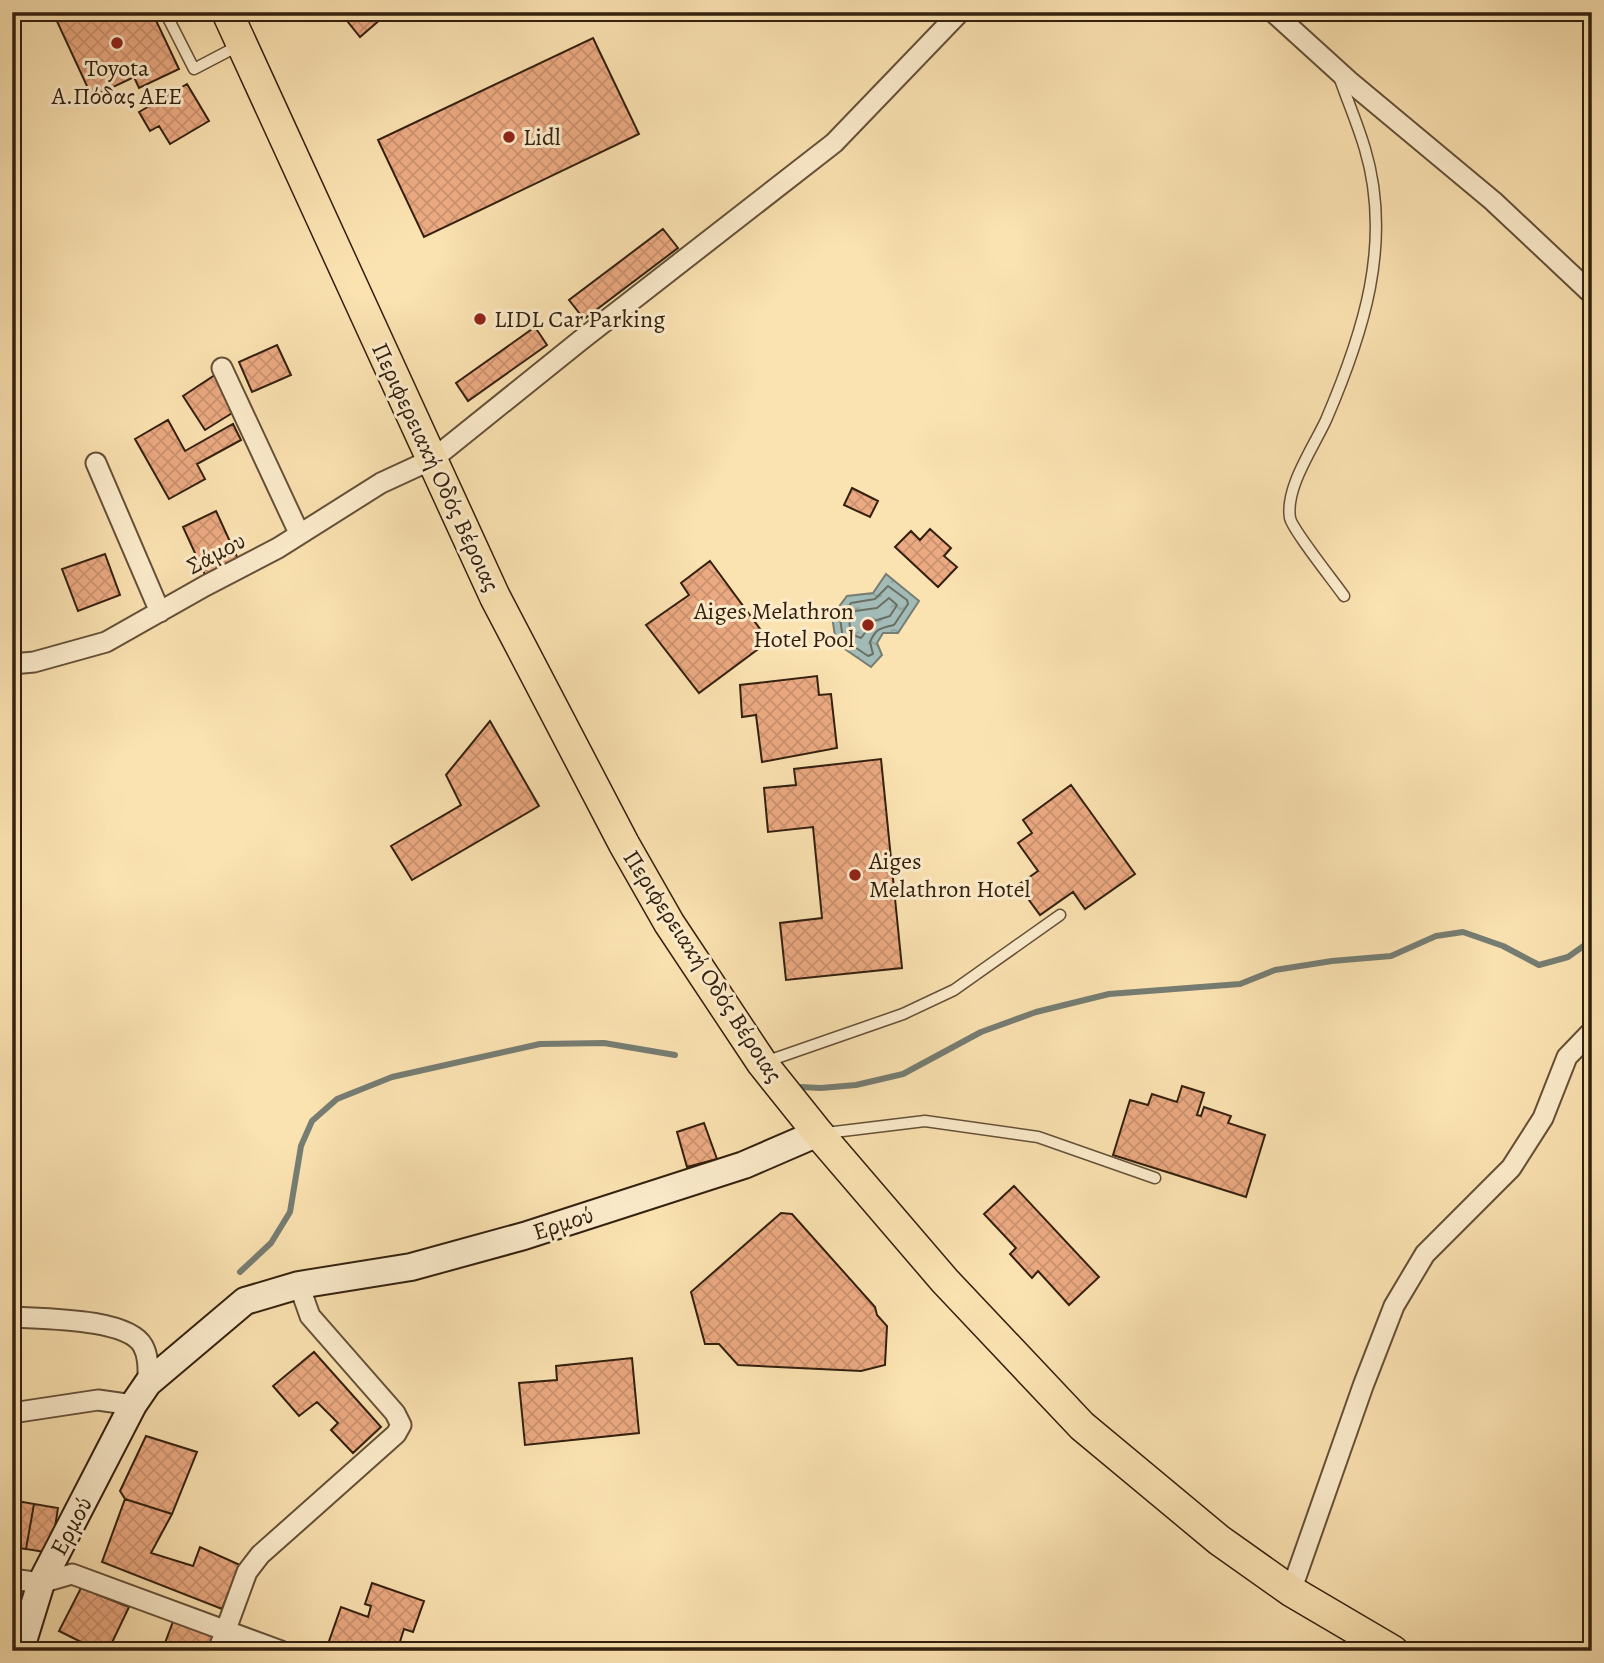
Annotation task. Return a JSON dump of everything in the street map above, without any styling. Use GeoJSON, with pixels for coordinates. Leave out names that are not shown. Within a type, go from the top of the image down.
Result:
{"type":"FeatureCollection","features":[{"type":"Feature","properties":{"kind":"main road","name":"Περιφερειακή Οδός Βέροιας"},"geometry":{"type":"LineString","coordinates":[[227,12],[495,597],[624,844],[669,923],[762,1063],[818,1133],[946,1281],[1082,1426],[1219,1539],[1291,1591],[1393,1651]]}},
{"type":"Feature","properties":{"kind":"street","name":"Σάμου"},"geometry":{"type":"LineString","coordinates":[[12,664],[34,662],[106,642],[278,548],[380,483],[433,459],[834,143],[960,12]]}},
{"type":"Feature","properties":{"kind":"street"},"geometry":{"type":"LineString","coordinates":[[1273,12],[1493,201],[1592,294]]}},
{"type":"Feature","properties":{"kind":"street"},"geometry":{"type":"LineString","coordinates":[[222,368],[299,533]]}},
{"type":"Feature","properties":{"kind":"street"},"geometry":{"type":"LineString","coordinates":[[96,463],[160,612]]}},
{"type":"Feature","properties":{"kind":"street"},"geometry":{"type":"LineString","coordinates":[[1291,1591],[1394,1306],[1425,1254],[1511,1168],[1543,1118],[1567,1057],[1592,1031]]}},
{"type":"Feature","properties":{"kind":"street","name":"Ερμού"},"geometry":{"type":"LineString","coordinates":[[20,1651],[41,1583],[133,1405],[148,1383],[245,1301],[299,1285],[411,1267],[524,1236],[744,1165],[818,1133]]}},
{"type":"Feature","properties":{"kind":"street"},"geometry":{"type":"LineString","coordinates":[[218,1651],[247,1572],[260,1555],[396,1434],[401,1425],[395,1413],[310,1316],[299,1285]]}},
{"type":"Feature","properties":{"kind":"street"},"geometry":{"type":"LineString","coordinates":[[12,1317],[74,1321],[125,1330],[142,1343],[148,1361],[148,1383]]}},
{"type":"Feature","properties":{"kind":"street"},"geometry":{"type":"LineString","coordinates":[[12,1413],[98,1400],[133,1405]]}},
{"type":"Feature","properties":{"kind":"street"},"geometry":{"type":"LineString","coordinates":[[12,1579],[41,1583],[72,1574],[281,1651]]}},
{"type":"Feature","properties":{"kind":"lane"},"geometry":{"type":"LineString","coordinates":[[165,12],[194,69],[242,44]]}},
{"type":"Feature","properties":{"kind":"lane"},"geometry":{"type":"LineString","coordinates":[[1336,68],[1366,150],[1375,209],[1376,260],[1367,310],[1326,418],[1289,500],[1290,522],[1344,596]]}},
{"type":"Feature","properties":{"kind":"lane"},"geometry":{"type":"LineString","coordinates":[[762,1063],[903,1014],[954,990],[1060,915]]}},
{"type":"Feature","properties":{"kind":"lane"},"geometry":{"type":"LineString","coordinates":[[818,1133],[925,1121],[1038,1138],[1155,1178]]}},
{"type":"Feature","properties":{"kind":"water","name":"Aiges Melathron Hotel Pool"},"geometry":{"type":"Polygon","coordinates":[[[886,574],[919,601],[898,633],[883,633],[877,643],[882,655],[871,667],[836,643],[832,616],[847,596],[873,593],[886,574]]]}},
{"type":"Feature","properties":{"kind":"building","name":"Toyota Α.Πόδας ΑΕΕ"},"geometry":{"type":"Polygon","coordinates":[[[65,12],[152,12],[179,69],[139,88],[134,77],[92,97],[55,17],[65,12]]]}},
{"type":"Feature","properties":{"kind":"building"},"geometry":{"type":"Polygon","coordinates":[[[340,12],[389,12],[360,37],[340,12]]]}},
{"type":"Feature","properties":{"kind":"building","name":"Lidl"},"geometry":{"type":"Polygon","coordinates":[[[593,38],[639,134],[424,237],[378,140],[593,38]]]}},
{"type":"Feature","properties":{"kind":"building"},"geometry":{"type":"Polygon","coordinates":[[[187,84],[209,121],[170,144],[159,126],[150,131],[139,112],[187,84]]]}},
{"type":"Feature","properties":{"kind":"building"},"geometry":{"type":"Polygon","coordinates":[[[663,229],[678,248],[584,319],[569,300],[663,229]]]}},
{"type":"Feature","properties":{"kind":"building"},"geometry":{"type":"Polygon","coordinates":[[[535,327],[547,345],[468,401],[456,383],[535,327]]]}},
{"type":"Feature","properties":{"kind":"building"},"geometry":{"type":"Polygon","coordinates":[[[277,345],[291,375],[252,392],[239,362],[277,345]]]}},
{"type":"Feature","properties":{"kind":"building"},"geometry":{"type":"Polygon","coordinates":[[[215,375],[237,410],[205,430],[183,396],[215,375]]]}},
{"type":"Feature","properties":{"kind":"building"},"geometry":{"type":"Polygon","coordinates":[[[168,420],[185,451],[233,424],[241,440],[197,464],[205,479],[169,499],[135,439],[168,420]]]}},
{"type":"Feature","properties":{"kind":"building"},"geometry":{"type":"Polygon","coordinates":[[[852,488],[878,501],[870,517],[844,505],[852,488]]]}},
{"type":"Feature","properties":{"kind":"building"},"geometry":{"type":"Polygon","coordinates":[[[216,511],[238,559],[205,575],[183,527],[216,511]]]}},
{"type":"Feature","properties":{"kind":"building"},"geometry":{"type":"Polygon","coordinates":[[[930,529],[951,548],[944,556],[957,567],[938,587],[895,547],[911,531],[920,540],[930,529]]]}},
{"type":"Feature","properties":{"kind":"building"},"geometry":{"type":"Polygon","coordinates":[[[105,554],[120,595],[78,611],[62,569],[105,554]]]}},
{"type":"Feature","properties":{"kind":"building"},"geometry":{"type":"Polygon","coordinates":[[[710,561],[769,641],[699,693],[646,625],[689,595],[681,583],[710,561]]]}},
{"type":"Feature","properties":{"kind":"building"},"geometry":{"type":"Polygon","coordinates":[[[817,676],[819,695],[831,694],[837,748],[762,762],[756,715],[742,717],[740,685],[817,676]]]}},
{"type":"Feature","properties":{"kind":"building"},"geometry":{"type":"Polygon","coordinates":[[[490,721],[539,806],[412,880],[391,846],[461,805],[446,775],[490,721]]]}},
{"type":"Feature","properties":{"kind":"building","name":"Aiges Melathron Hotel"},"geometry":{"type":"Polygon","coordinates":[[[881,759],[902,968],[786,980],[780,923],[822,918],[813,827],[768,832],[764,788],[796,785],[794,769],[881,759]]]}},
{"type":"Feature","properties":{"kind":"building"},"geometry":{"type":"Polygon","coordinates":[[[1071,785],[1135,874],[1085,909],[1073,892],[1040,915],[1018,885],[1038,871],[1018,843],[1032,833],[1023,820],[1071,785]]]}},
{"type":"Feature","properties":{"kind":"building"},"geometry":{"type":"Polygon","coordinates":[[[1182,1086],[1204,1093],[1197,1115],[1201,1116],[1204,1107],[1231,1116],[1228,1123],[1265,1135],[1246,1197],[1113,1155],[1130,1100],[1148,1105],[1152,1094],[1177,1102],[1182,1086]]]}},
{"type":"Feature","properties":{"kind":"building"},"geometry":{"type":"Polygon","coordinates":[[[704,1123],[717,1159],[687,1167],[677,1132],[704,1123]]]}},
{"type":"Feature","properties":{"kind":"building"},"geometry":{"type":"Polygon","coordinates":[[[1014,1186],[1099,1277],[1069,1305],[1038,1271],[1032,1278],[1010,1254],[1016,1248],[984,1214],[1014,1186]]]}},
{"type":"Feature","properties":{"kind":"building"},"geometry":{"type":"Polygon","coordinates":[[[781,1213],[792,1214],[875,1307],[877,1315],[887,1326],[885,1365],[861,1371],[738,1365],[719,1344],[705,1344],[691,1292],[781,1213]]]}},
{"type":"Feature","properties":{"kind":"building"},"geometry":{"type":"Polygon","coordinates":[[[314,1352],[381,1427],[353,1453],[331,1430],[338,1423],[317,1402],[299,1416],[273,1386],[314,1352]]]}},
{"type":"Feature","properties":{"kind":"building"},"geometry":{"type":"Polygon","coordinates":[[[632,1358],[639,1433],[525,1445],[519,1383],[557,1380],[556,1366],[632,1358]]]}},
{"type":"Feature","properties":{"kind":"building"},"geometry":{"type":"Polygon","coordinates":[[[146,1436],[197,1452],[172,1514],[125,1499],[120,1491],[146,1436]]]}},
{"type":"Feature","properties":{"kind":"building"},"geometry":{"type":"Polygon","coordinates":[[[125,1499],[172,1514],[151,1553],[193,1566],[200,1547],[240,1565],[222,1609],[102,1562],[125,1499]]]}},
{"type":"Feature","properties":{"kind":"building"},"geometry":{"type":"Polygon","coordinates":[[[12,1500],[34,1504],[26,1549],[12,1547],[12,1500]]]}},
{"type":"Feature","properties":{"kind":"building"},"geometry":{"type":"Polygon","coordinates":[[[34,1504],[58,1508],[51,1553],[26,1549],[34,1504]]]}},
{"type":"Feature","properties":{"kind":"building"},"geometry":{"type":"Polygon","coordinates":[[[372,1583],[424,1601],[413,1632],[404,1629],[397,1651],[338,1651],[327,1647],[341,1607],[368,1617],[371,1606],[365,1604],[372,1583]]]}},
{"type":"Feature","properties":{"kind":"building"},"geometry":{"type":"Polygon","coordinates":[[[81,1588],[129,1607],[108,1651],[99,1651],[59,1631],[81,1588]]]}},
{"type":"Feature","properties":{"kind":"building"},"geometry":{"type":"Polygon","coordinates":[[[174,1619],[217,1632],[210,1651],[162,1651],[174,1619]]]}},
{"type":"Feature","properties":{"kind":"waterway"},"geometry":{"type":"LineString","coordinates":[[800,1087],[856,1085],[903,1074],[981,1032],[1036,1012],[1109,994],[1240,984],[1275,970],[1332,961],[1391,956],[1436,936],[1463,932],[1503,946],[1539,965],[1568,957],[1592,940]]}},
{"type":"Feature","properties":{"kind":"waterway"},"geometry":{"type":"LineString","coordinates":[[240,1272],[271,1243],[290,1212],[301,1146],[312,1121],[337,1099],[392,1077],[540,1044],[604,1043],[675,1055]]}},
{"type":"Feature","properties":{"kind":"place","name":"Toyota Α.Πόδας ΑΕΕ"},"geometry":{"type":"Point","coordinates":[117,43]}},
{"type":"Feature","properties":{"kind":"place","name":"Lidl"},"geometry":{"type":"Point","coordinates":[509,137]}},
{"type":"Feature","properties":{"kind":"place","name":"LIDL Car Parking"},"geometry":{"type":"Point","coordinates":[480,319]}},
{"type":"Feature","properties":{"kind":"place","name":"Aiges Melathron Hotel Pool"},"geometry":{"type":"Point","coordinates":[868,625]}},
{"type":"Feature","properties":{"kind":"place","name":"Aiges Melathron Hotel"},"geometry":{"type":"Point","coordinates":[855,875]}}]}
